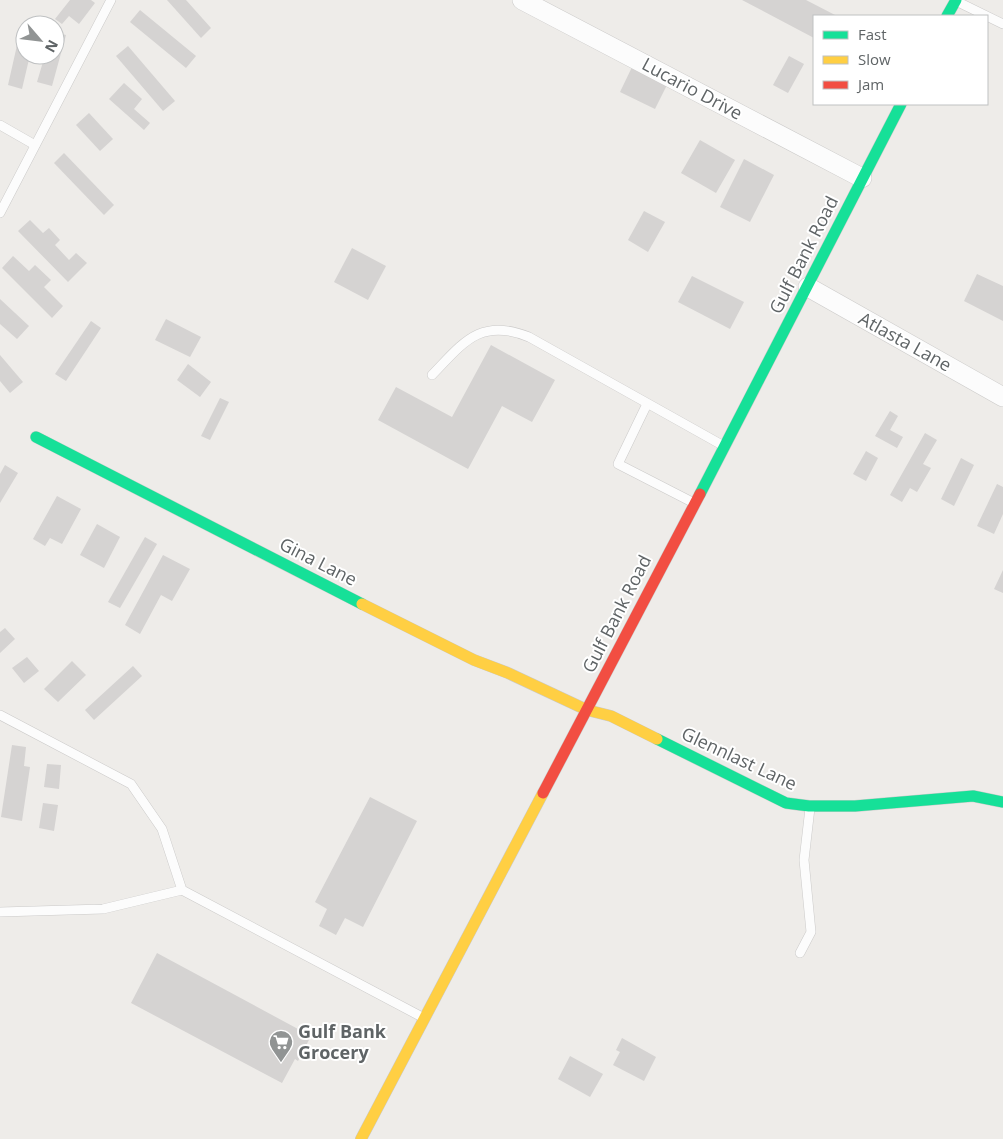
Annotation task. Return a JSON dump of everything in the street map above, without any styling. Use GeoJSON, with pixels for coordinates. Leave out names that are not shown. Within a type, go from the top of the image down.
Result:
{"type":"FeatureCollection","features":[{"type":"Feature","properties":{"kind":"main road"},"geometry":{"type":"LineString","coordinates":[[948,15],[956,0]]}},
{"type":"Feature","properties":{"kind":"main road","name":"Gulf Bank Road"},"geometry":{"type":"LineString","coordinates":[[361,1139],[695,504],[900,105]]}},
{"type":"Feature","properties":{"kind":"main road","name":"Gina Lane"},"geometry":{"type":"LineString","coordinates":[[36,437],[474,660],[508,673],[587,710]]}},
{"type":"Feature","properties":{"kind":"main road","name":"Glennlast Lane"},"geometry":{"type":"LineString","coordinates":[[587,710],[611,716],[786,803],[810,807],[850,806],[971,796],[1003,802]]}},
{"type":"Feature","properties":{"kind":"street","name":"Lucario Drive"},"geometry":{"type":"LineString","coordinates":[[522,0],[862,178]]}},
{"type":"Feature","properties":{"kind":"street","name":"Atlasta Lane"},"geometry":{"type":"LineString","coordinates":[[808,287],[1003,397]]}},
{"type":"Feature","properties":{"kind":"lane"},"geometry":{"type":"LineString","coordinates":[[0,213],[111,0]]}},
{"type":"Feature","properties":{"kind":"lane"},"geometry":{"type":"LineString","coordinates":[[956,0],[985,15]]}},
{"type":"Feature","properties":{"kind":"lane"},"geometry":{"type":"LineString","coordinates":[[988,16],[1003,24]]}},
{"type":"Feature","properties":{"kind":"lane"},"geometry":{"type":"LineString","coordinates":[[0,126],[35,145]]}},
{"type":"Feature","properties":{"kind":"lane"},"geometry":{"type":"LineString","coordinates":[[432,375],[470,337],[482,332],[515,331],[725,446]]}},
{"type":"Feature","properties":{"kind":"lane"},"geometry":{"type":"LineString","coordinates":[[648,404],[618,464],[695,504]]}},
{"type":"Feature","properties":{"kind":"lane"},"geometry":{"type":"LineString","coordinates":[[0,715],[130,784],[162,829],[182,890]]}},
{"type":"Feature","properties":{"kind":"lane"},"geometry":{"type":"LineString","coordinates":[[800,953],[811,932],[804,860],[810,807]]}},
{"type":"Feature","properties":{"kind":"lane"},"geometry":{"type":"LineString","coordinates":[[0,912],[103,908],[182,890],[424,1018]]}},
{"type":"Feature","properties":{"kind":"building"},"geometry":{"type":"Polygon","coordinates":[[[70,0],[91,0],[95,3],[79,24],[69,16],[65,21],[65,15],[58,15],[70,0]]]}},
{"type":"Feature","properties":{"kind":"building"},"geometry":{"type":"Polygon","coordinates":[[[167,0],[186,0],[211,28],[201,38],[167,0]]]}},
{"type":"Feature","properties":{"kind":"building"},"geometry":{"type":"Polygon","coordinates":[[[742,0],[806,0],[835,15],[813,15],[813,37],[742,0]]]}},
{"type":"Feature","properties":{"kind":"building"},"geometry":{"type":"Polygon","coordinates":[[[140,10],[196,56],[186,68],[130,22],[140,10]]]}},
{"type":"Feature","properties":{"kind":"building"},"geometry":{"type":"Polygon","coordinates":[[[128,46],[175,101],[163,111],[116,56],[128,46]]]}},
{"type":"Feature","properties":{"kind":"building"},"geometry":{"type":"Polygon","coordinates":[[[15,54],[15,65],[28,65],[22,89],[8,85],[15,54]]]}},
{"type":"Feature","properties":{"kind":"building"},"geometry":{"type":"Polygon","coordinates":[[[789,56],[804,64],[788,93],[773,85],[789,56]]]}},
{"type":"Feature","properties":{"kind":"building"},"geometry":{"type":"Polygon","coordinates":[[[42,65],[58,65],[52,86],[37,82],[42,65]]]}},
{"type":"Feature","properties":{"kind":"building"},"geometry":{"type":"Polygon","coordinates":[[[633,65],[668,83],[655,109],[620,92],[633,65]]]}},
{"type":"Feature","properties":{"kind":"building"},"geometry":{"type":"Polygon","coordinates":[[[124,83],[142,99],[134,109],[150,123],[144,130],[109,99],[124,83]]]}},
{"type":"Feature","properties":{"kind":"building"},"geometry":{"type":"Polygon","coordinates":[[[89,113],[113,139],[100,151],[76,125],[89,113]]]}},
{"type":"Feature","properties":{"kind":"building"},"geometry":{"type":"Polygon","coordinates":[[[700,140],[735,160],[716,193],[681,173],[700,140]]]}},
{"type":"Feature","properties":{"kind":"building"},"geometry":{"type":"Polygon","coordinates":[[[64,153],[114,205],[104,215],[54,163],[64,153]]]}},
{"type":"Feature","properties":{"kind":"building"},"geometry":{"type":"Polygon","coordinates":[[[744,159],[774,175],[750,222],[720,207],[744,159]]]}},
{"type":"Feature","properties":{"kind":"building"},"geometry":{"type":"Polygon","coordinates":[[[644,211],[665,222],[648,252],[628,240],[644,211]]]}},
{"type":"Feature","properties":{"kind":"building"},"geometry":{"type":"Polygon","coordinates":[[[30,220],[43,233],[49,228],[60,240],[55,245],[69,260],[76,253],[87,263],[68,282],[18,231],[30,220]]]}},
{"type":"Feature","properties":{"kind":"building"},"geometry":{"type":"Polygon","coordinates":[[[352,248],[386,266],[368,300],[334,282],[352,248]]]}},
{"type":"Feature","properties":{"kind":"building"},"geometry":{"type":"Polygon","coordinates":[[[13,256],[29,271],[35,265],[51,280],[44,287],[63,306],[52,318],[2,268],[13,256]]]}},
{"type":"Feature","properties":{"kind":"building"},"geometry":{"type":"Polygon","coordinates":[[[977,274],[1003,286],[1003,321],[964,301],[977,274]]]}},
{"type":"Feature","properties":{"kind":"building"},"geometry":{"type":"Polygon","coordinates":[[[692,276],[744,302],[730,329],[678,302],[692,276]]]}},
{"type":"Feature","properties":{"kind":"building"},"geometry":{"type":"Polygon","coordinates":[[[0,299],[29,326],[17,339],[0,324],[0,299]]]}},
{"type":"Feature","properties":{"kind":"building"},"geometry":{"type":"Polygon","coordinates":[[[166,319],[201,337],[190,357],[155,340],[166,319]]]}},
{"type":"Feature","properties":{"kind":"building"},"geometry":{"type":"Polygon","coordinates":[[[91,321],[101,328],[66,381],[55,374],[91,321]]]}},
{"type":"Feature","properties":{"kind":"building"},"geometry":{"type":"Polygon","coordinates":[[[491,345],[555,380],[532,422],[502,406],[468,469],[378,420],[396,387],[452,417],[491,345]]]}},
{"type":"Feature","properties":{"kind":"building"},"geometry":{"type":"Polygon","coordinates":[[[0,355],[23,382],[10,393],[0,381],[0,355]]]}},
{"type":"Feature","properties":{"kind":"building"},"geometry":{"type":"Polygon","coordinates":[[[188,364],[211,382],[200,397],[177,380],[188,364]]]}},
{"type":"Feature","properties":{"kind":"building"},"geometry":{"type":"Polygon","coordinates":[[[220,398],[229,402],[210,440],[201,436],[220,398]]]}},
{"type":"Feature","properties":{"kind":"building"},"geometry":{"type":"Polygon","coordinates":[[[890,411],[898,416],[890,430],[903,437],[897,448],[875,436],[890,411]]]}},
{"type":"Feature","properties":{"kind":"building"},"geometry":{"type":"Polygon","coordinates":[[[925,433],[937,440],[923,464],[931,468],[917,492],[910,488],[902,502],[890,495],[925,433]]]}},
{"type":"Feature","properties":{"kind":"building"},"geometry":{"type":"Polygon","coordinates":[[[866,451],[878,458],[866,481],[853,474],[866,451]]]}},
{"type":"Feature","properties":{"kind":"building"},"geometry":{"type":"Polygon","coordinates":[[[961,458],[974,465],[954,506],[941,499],[961,458]]]}},
{"type":"Feature","properties":{"kind":"building"},"geometry":{"type":"Polygon","coordinates":[[[5,465],[18,473],[0,503],[0,474],[5,465]]]}},
{"type":"Feature","properties":{"kind":"building"},"geometry":{"type":"Polygon","coordinates":[[[997,484],[1003,487],[1003,514],[994,534],[977,526],[997,484]]]}},
{"type":"Feature","properties":{"kind":"building"},"geometry":{"type":"Polygon","coordinates":[[[57,496],[81,509],[62,544],[50,538],[45,546],[33,539],[57,496]]]}},
{"type":"Feature","properties":{"kind":"building"},"geometry":{"type":"Polygon","coordinates":[[[97,524],[120,537],[104,568],[80,555],[97,524]]]}},
{"type":"Feature","properties":{"kind":"building"},"geometry":{"type":"Polygon","coordinates":[[[145,537],[157,544],[120,608],[108,602],[145,537]]]}},
{"type":"Feature","properties":{"kind":"building"},"geometry":{"type":"Polygon","coordinates":[[[163,555],[190,569],[172,601],[161,595],[140,634],[125,625],[163,555]]]}},
{"type":"Feature","properties":{"kind":"building"},"geometry":{"type":"Polygon","coordinates":[[[1003,570],[1003,593],[994,589],[1003,570]]]}},
{"type":"Feature","properties":{"kind":"building"},"geometry":{"type":"Polygon","coordinates":[[[5,628],[15,639],[0,653],[0,632],[5,628]]]}},
{"type":"Feature","properties":{"kind":"building"},"geometry":{"type":"Polygon","coordinates":[[[27,657],[39,671],[24,683],[12,668],[27,657]]]}},
{"type":"Feature","properties":{"kind":"building"},"geometry":{"type":"Polygon","coordinates":[[[72,661],[86,675],[58,702],[44,689],[72,661]]]}},
{"type":"Feature","properties":{"kind":"building"},"geometry":{"type":"Polygon","coordinates":[[[133,666],[142,676],[94,720],[85,710],[133,666]]]}},
{"type":"Feature","properties":{"kind":"building"},"geometry":{"type":"Polygon","coordinates":[[[12,745],[26,747],[24,766],[30,767],[22,821],[1,817],[12,745]]]}},
{"type":"Feature","properties":{"kind":"building"},"geometry":{"type":"Polygon","coordinates":[[[47,764],[61,765],[59,789],[44,787],[47,764]]]}},
{"type":"Feature","properties":{"kind":"building"},"geometry":{"type":"Polygon","coordinates":[[[370,797],[417,821],[363,927],[345,918],[336,935],[319,926],[327,909],[315,902],[370,797]]]}},
{"type":"Feature","properties":{"kind":"building"},"geometry":{"type":"Polygon","coordinates":[[[43,803],[58,805],[54,831],[39,828],[43,803]]]}},
{"type":"Feature","properties":{"kind":"building"},"geometry":{"type":"Polygon","coordinates":[[[157,953],[311,1036],[298,1061],[295,1059],[282,1083],[131,1003],[157,953]]]}},
{"type":"Feature","properties":{"kind":"building"},"geometry":{"type":"Polygon","coordinates":[[[622,1038],[656,1057],[644,1081],[613,1065],[620,1052],[616,1050],[622,1038]]]}},
{"type":"Feature","properties":{"kind":"building"},"geometry":{"type":"Polygon","coordinates":[[[570,1056],[603,1074],[590,1097],[558,1079],[570,1056]]]}},
{"type":"Feature","properties":{"kind":"traffic: fast"},"geometry":{"type":"LineString","coordinates":[[948,15],[956,0]]}},
{"type":"Feature","properties":{"kind":"traffic: fast"},"geometry":{"type":"LineString","coordinates":[[700,494],[900,105]]}},
{"type":"Feature","properties":{"kind":"traffic: fast"},"geometry":{"type":"LineString","coordinates":[[36,437],[362,604]]}},
{"type":"Feature","properties":{"kind":"traffic: fast"},"geometry":{"type":"LineString","coordinates":[[657,739],[786,803],[809,806],[855,806],[973,796],[1003,802]]}},
{"type":"Feature","properties":{"kind":"traffic: slow"},"geometry":{"type":"LineString","coordinates":[[362,604],[474,660],[508,673],[587,710],[611,716],[657,739]]}},
{"type":"Feature","properties":{"kind":"traffic: slow"},"geometry":{"type":"LineString","coordinates":[[361,1139],[543,793]]}},
{"type":"Feature","properties":{"kind":"traffic: jam"},"geometry":{"type":"LineString","coordinates":[[543,793],[700,494]]}},
{"type":"Feature","properties":{"kind":"place","name":"Gulf Bank Grocery"},"geometry":{"type":"Point","coordinates":[281,1063]}}]}
